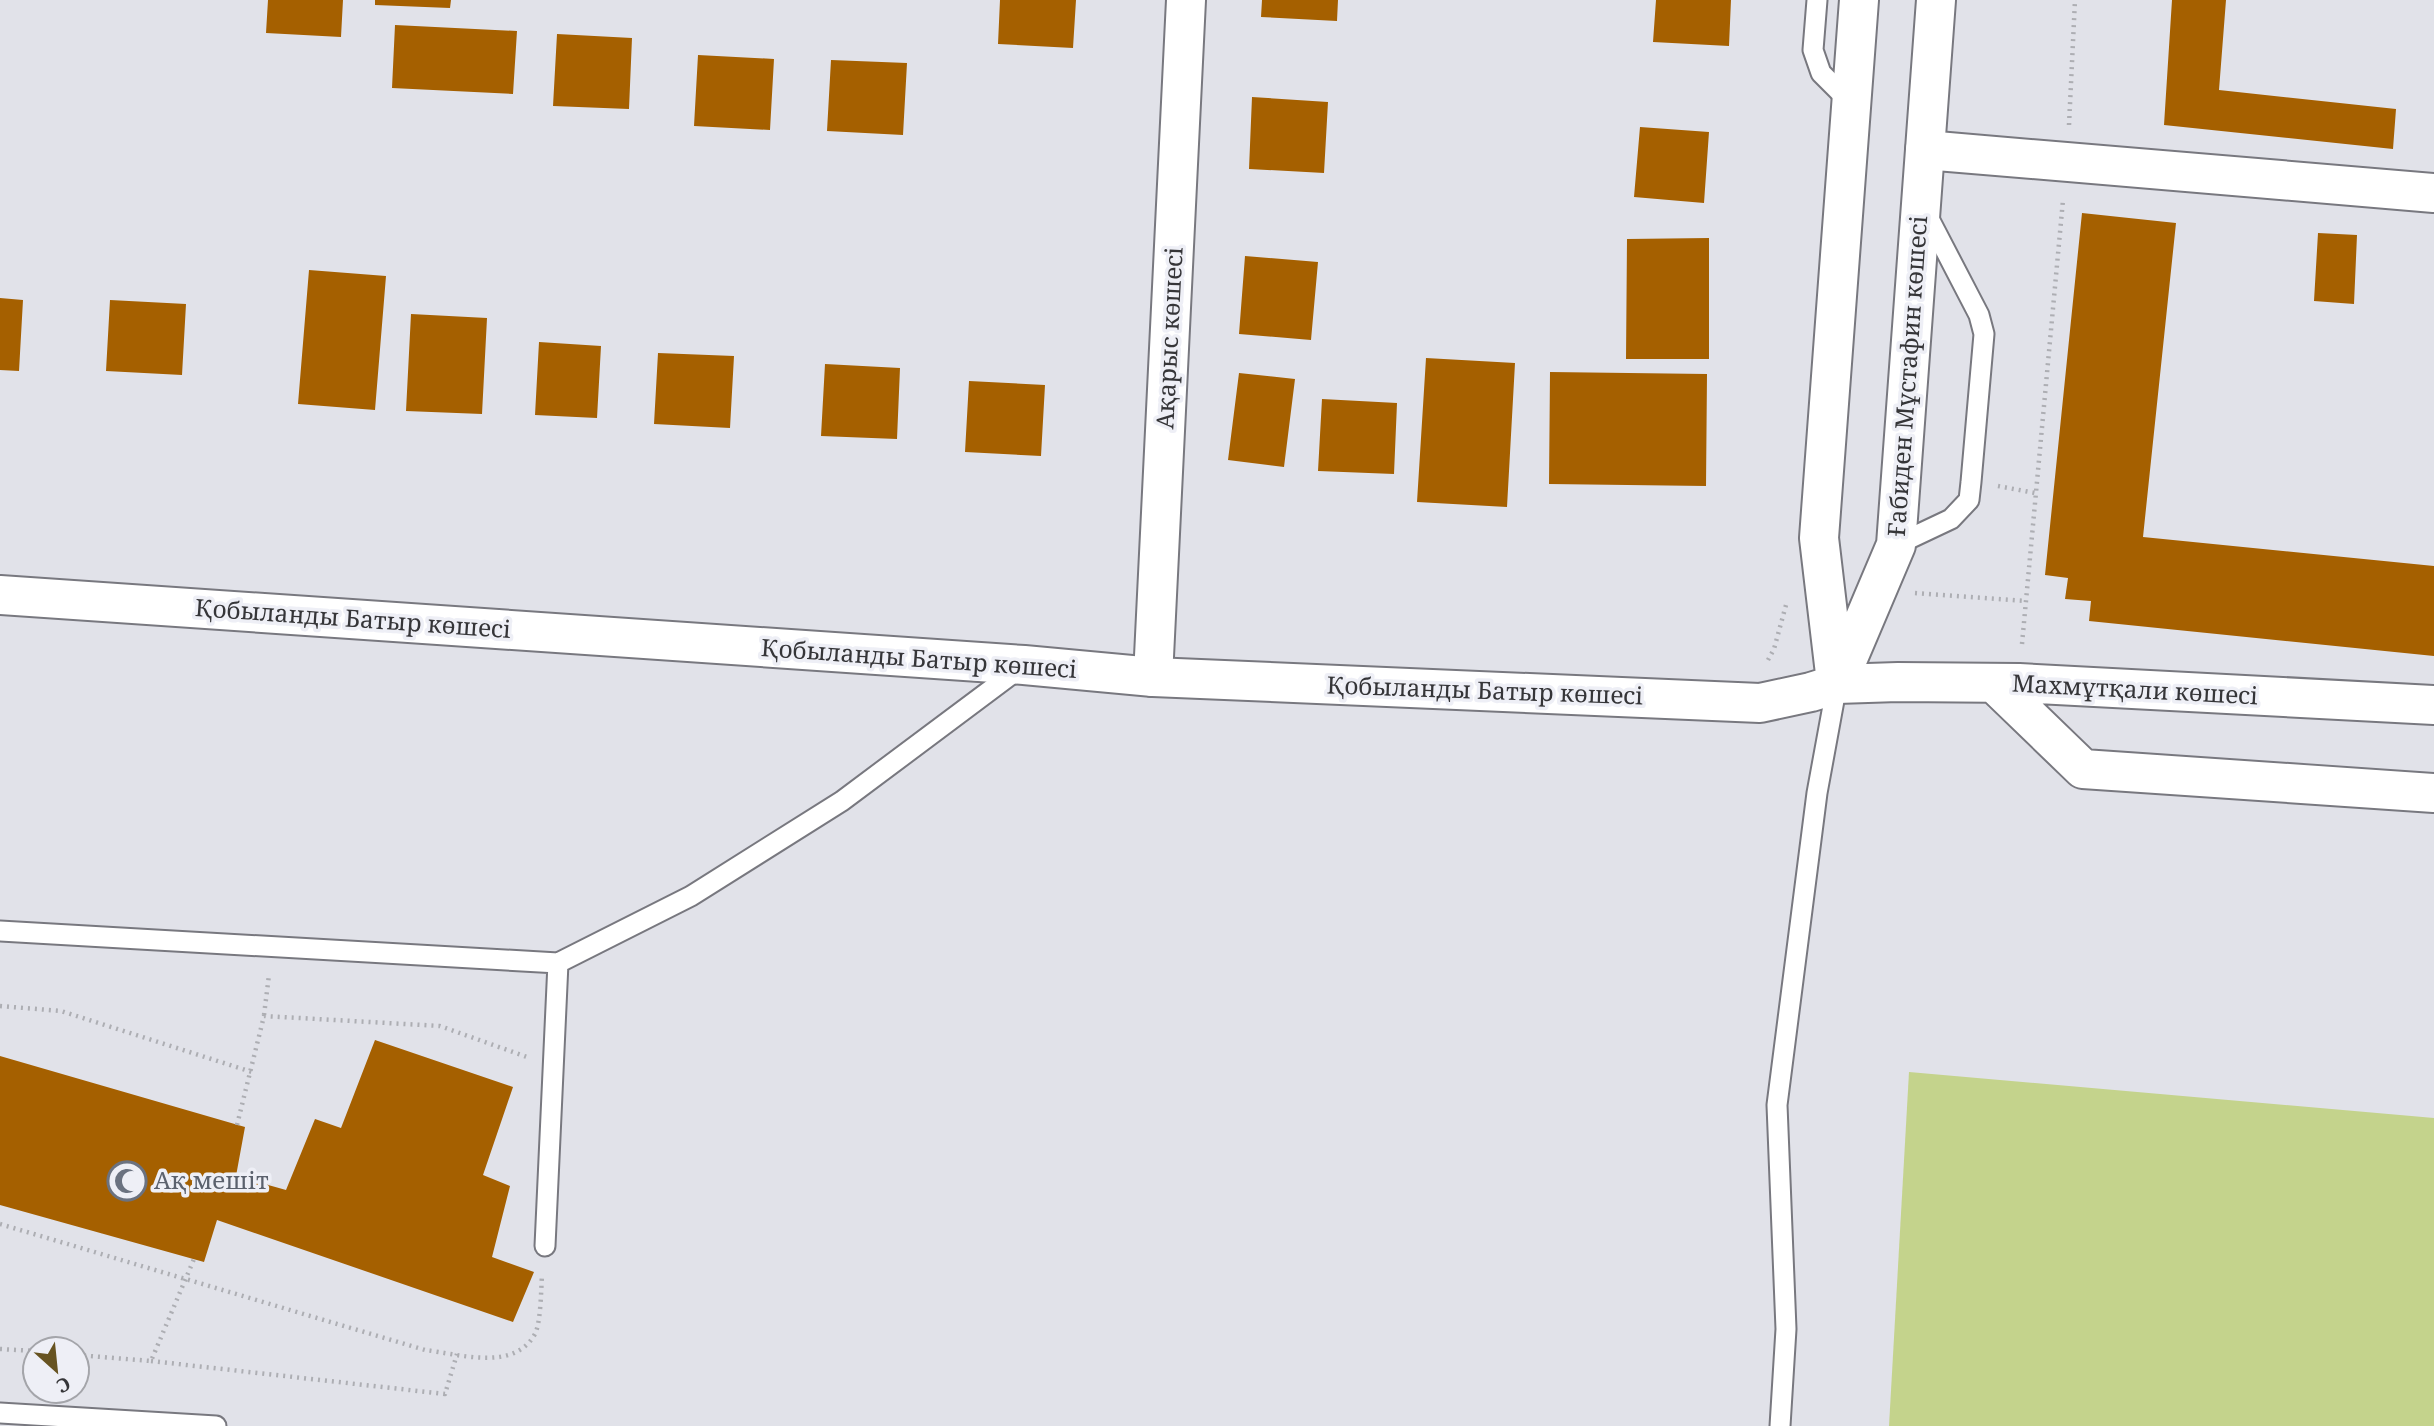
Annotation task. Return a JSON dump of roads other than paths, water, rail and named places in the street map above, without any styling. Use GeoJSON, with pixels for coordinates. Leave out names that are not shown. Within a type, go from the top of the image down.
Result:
{"type":"FeatureCollection","features":[{"type":"Feature","properties":{"kind":"street","name":"Ақарыс көшесі"},"geometry":{"type":"LineString","coordinates":[[1153,677],[1186,0]]}},
{"type":"Feature","properties":{"kind":"street"},"geometry":{"type":"LineString","coordinates":[[1836,684],[1819,538],[1859,0]]}},
{"type":"Feature","properties":{"kind":"street","name":"Ғабиден Мұстафин көшесі"},"geometry":{"type":"LineString","coordinates":[[1836,684],[1896,545],[1936,1]]}},
{"type":"Feature","properties":{"kind":"street"},"geometry":{"type":"LineString","coordinates":[[1925,150],[2434,193]]}},
{"type":"Feature","properties":{"kind":"street","name":"Қобыланды Батыр көшесі"},"geometry":{"type":"LineString","coordinates":[[0,595],[1024,665],[1153,677],[1760,703],[1836,684]]}},
{"type":"Feature","properties":{"kind":"street"},"geometry":{"type":"LineString","coordinates":[[2007,683],[2083,769],[2434,793]]}},
{"type":"Feature","properties":{"kind":"street","name":"Махмұтқали көшесі"},"geometry":{"type":"LineString","coordinates":[[1836,684],[2007,683],[2434,705]]}},
{"type":"Feature","properties":{"kind":"lane"},"geometry":{"type":"LineString","coordinates":[[1817,0],[1813,50],[1821,72],[1851,103]]}},
{"type":"Feature","properties":{"kind":"lane"},"geometry":{"type":"LineString","coordinates":[[1896,545],[1951,519],[1969,500],[1984,334],[1979,315],[1921,205]]}},
{"type":"Feature","properties":{"kind":"lane"},"geometry":{"type":"LineString","coordinates":[[0,931],[558,963],[691,896],[842,801],[1024,665]]}},
{"type":"Feature","properties":{"kind":"lane"},"geometry":{"type":"LineString","coordinates":[[1780,1426],[1786,1329],[1777,1105],[1817,793],[1836,684]]}},
{"type":"Feature","properties":{"kind":"lane"},"geometry":{"type":"LineString","coordinates":[[545,1246],[558,963]]}},
{"type":"Feature","properties":{"kind":"lane"},"geometry":{"type":"LineString","coordinates":[[0,1413],[216,1426]]}},
{"type":"Feature","properties":{"kind":"place","name":"Ақ мешіт"},"geometry":{"type":"Point","coordinates":[127,1181]}}]}
